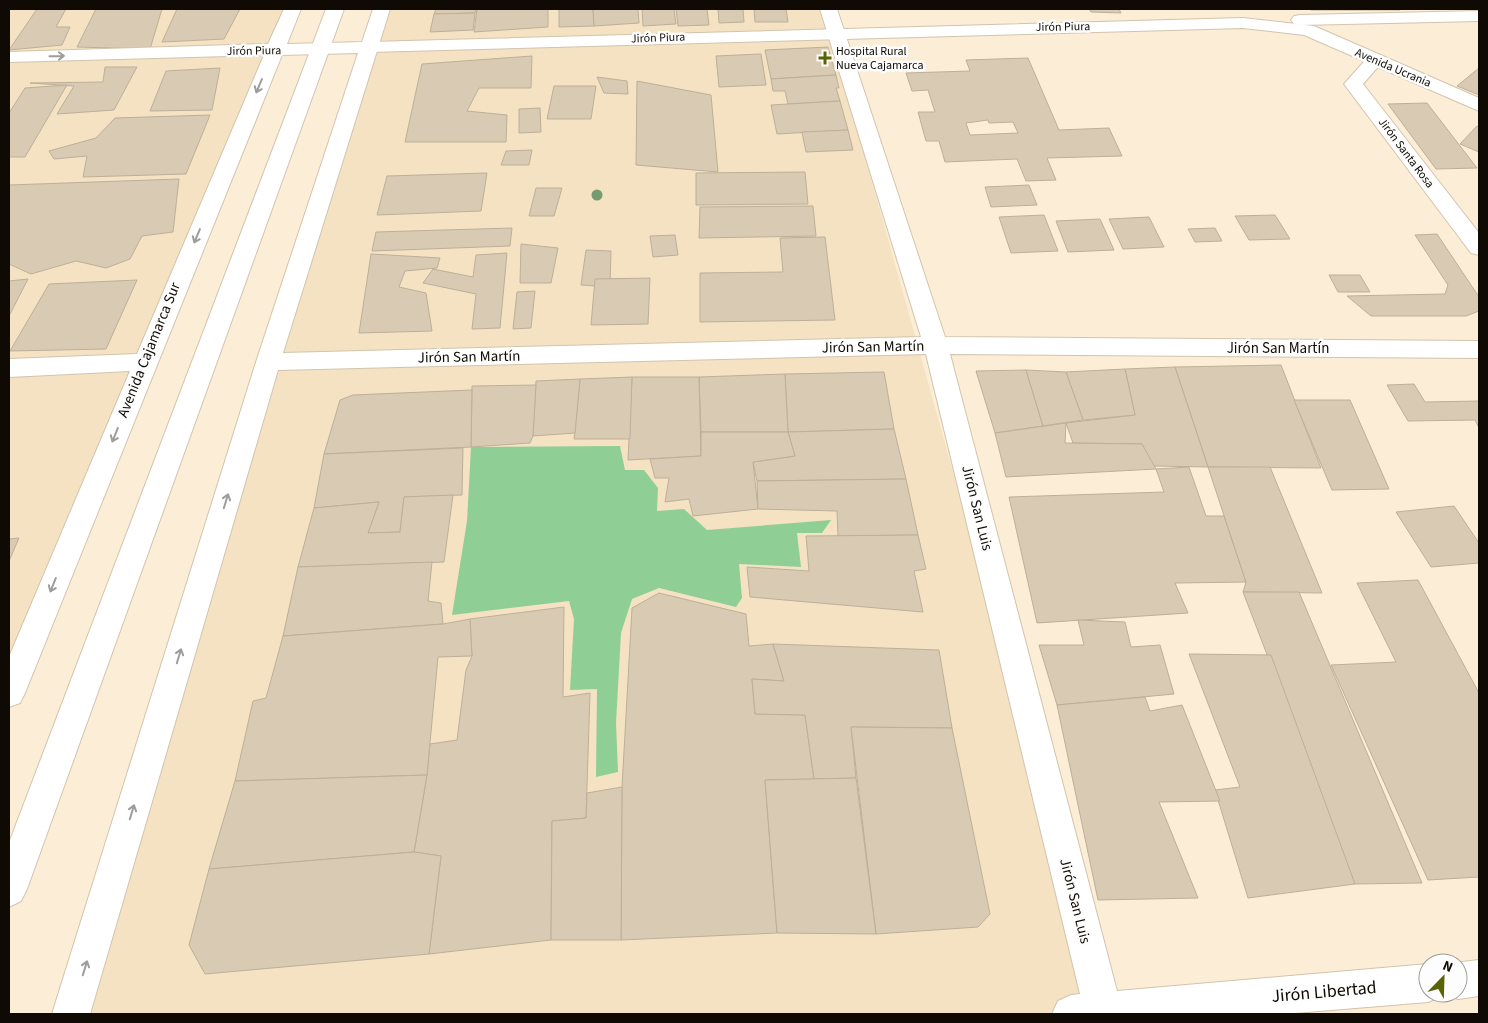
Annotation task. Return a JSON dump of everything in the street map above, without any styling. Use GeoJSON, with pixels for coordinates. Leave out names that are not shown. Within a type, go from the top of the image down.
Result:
{"type":"FeatureCollection","features":[{"type":"Feature","properties":{"kind":"main road","name":"Avenida Cajamarca Sur"},"geometry":{"type":"LineString","coordinates":[[9,693],[144,362],[292,9]]}},
{"type":"Feature","properties":{"kind":"main road"},"geometry":{"type":"LineString","coordinates":[[9,889],[335,9]]}},
{"type":"Feature","properties":{"kind":"main road"},"geometry":{"type":"LineString","coordinates":[[71,1014],[268,362],[381,9]]}},
{"type":"Feature","properties":{"kind":"main road","name":"Jirón Piura"},"geometry":{"type":"LineString","coordinates":[[9,57],[369,47],[832,21],[1243,22],[1479,16]]}},
{"type":"Feature","properties":{"kind":"main road","name":"Avenida Ucrania"},"geometry":{"type":"LineString","coordinates":[[1301,20],[1375,60],[1479,105]]}},
{"type":"Feature","properties":{"kind":"main road","name":"Jirón San Luis"},"geometry":{"type":"LineString","coordinates":[[832,21],[936,345],[1093,1014]]}},
{"type":"Feature","properties":{"kind":"main road","name":"Jirón Santa Rosa"},"geometry":{"type":"LineString","coordinates":[[1375,60],[1353,84],[1479,248]]}},
{"type":"Feature","properties":{"kind":"main road","name":"Jirón San Martín"},"geometry":{"type":"LineString","coordinates":[[268,362],[936,345],[1479,349]]}},
{"type":"Feature","properties":{"kind":"main road"},"geometry":{"type":"LineString","coordinates":[[9,368],[144,362]]}},
{"type":"Feature","properties":{"kind":"main road","name":"Jirón Libertad"},"geometry":{"type":"LineString","coordinates":[[1093,1014],[1418,984]]}},
{"type":"Feature","properties":{"kind":"shaded area"},"geometry":{"type":"Polygon","coordinates":[[[9,9],[289,9],[9,689],[9,9]]]}},
{"type":"Feature","properties":{"kind":"shaded area"},"geometry":{"type":"Polygon","coordinates":[[[382,9],[824,9],[1104,1014],[77,1014],[382,9]]]}},
{"type":"Feature","properties":{"kind":"green space"},"geometry":{"type":"Polygon","coordinates":[[[620,446],[625,470],[644,470],[658,488],[657,511],[684,509],[707,530],[831,520],[822,533],[797,533],[801,567],[739,564],[742,598],[736,607],[659,588],[632,599],[621,633],[616,723],[618,772],[596,777],[597,689],[570,690],[574,619],[569,601],[452,615],[467,521],[471,447],[620,446]]]}},
{"type":"Feature","properties":{"kind":"building"},"geometry":{"type":"Polygon","coordinates":[[[37,9],[66,9],[56,27],[70,27],[62,45],[9,50],[37,9]]]}},
{"type":"Feature","properties":{"kind":"building"},"geometry":{"type":"Polygon","coordinates":[[[96,9],[162,9],[150,49],[77,47],[96,9]]]}},
{"type":"Feature","properties":{"kind":"building"},"geometry":{"type":"Polygon","coordinates":[[[177,9],[240,9],[224,39],[162,42],[177,9]]]}},
{"type":"Feature","properties":{"kind":"building"},"geometry":{"type":"Polygon","coordinates":[[[436,9],[476,9],[475,13],[434,14],[436,9]]]}},
{"type":"Feature","properties":{"kind":"building"},"geometry":{"type":"Polygon","coordinates":[[[477,9],[548,9],[548,27],[474,32],[477,9]]]}},
{"type":"Feature","properties":{"kind":"building"},"geometry":{"type":"Polygon","coordinates":[[[559,9],[593,9],[594,26],[559,27],[559,9]]]}},
{"type":"Feature","properties":{"kind":"building"},"geometry":{"type":"Polygon","coordinates":[[[593,9],[638,9],[639,23],[594,26],[593,9]]]}},
{"type":"Feature","properties":{"kind":"building"},"geometry":{"type":"Polygon","coordinates":[[[642,9],[674,9],[676,24],[643,26],[642,9]]]}},
{"type":"Feature","properties":{"kind":"building"},"geometry":{"type":"Polygon","coordinates":[[[676,9],[707,9],[709,25],[678,26],[676,9]]]}},
{"type":"Feature","properties":{"kind":"building"},"geometry":{"type":"Polygon","coordinates":[[[718,9],[743,9],[744,22],[719,23],[718,9]]]}},
{"type":"Feature","properties":{"kind":"building"},"geometry":{"type":"Polygon","coordinates":[[[754,9],[786,9],[788,22],[755,22],[754,9]]]}},
{"type":"Feature","properties":{"kind":"building"},"geometry":{"type":"Polygon","coordinates":[[[1089,9],[1119,9],[1121,13],[1091,12],[1089,9]]]}},
{"type":"Feature","properties":{"kind":"building"},"geometry":{"type":"Polygon","coordinates":[[[1399,9],[1400,10],[1311,10],[1399,9]]]}},
{"type":"Feature","properties":{"kind":"building"},"geometry":{"type":"Polygon","coordinates":[[[475,13],[473,30],[430,32],[434,14],[475,13]]]}},
{"type":"Feature","properties":{"kind":"building"},"geometry":{"type":"Polygon","coordinates":[[[828,47],[836,75],[771,79],[765,50],[828,47]]]}},
{"type":"Feature","properties":{"kind":"building"},"geometry":{"type":"Polygon","coordinates":[[[761,54],[766,85],[719,87],[716,56],[761,54]]]}},
{"type":"Feature","properties":{"kind":"building"},"geometry":{"type":"Polygon","coordinates":[[[532,56],[531,88],[479,88],[467,111],[507,115],[506,142],[405,142],[422,64],[532,56]]]}},
{"type":"Feature","properties":{"kind":"building"},"geometry":{"type":"Polygon","coordinates":[[[1028,58],[1059,130],[1109,128],[1122,156],[1047,158],[1056,180],[1026,181],[1017,159],[945,162],[939,141],[926,141],[918,112],[935,112],[928,90],[912,91],[906,73],[970,71],[966,60],[1028,58]],[[988,120],[966,123],[970,135],[1018,133],[1013,122],[989,123],[988,120]]]}},
{"type":"Feature","properties":{"kind":"building"},"geometry":{"type":"Polygon","coordinates":[[[105,67],[137,67],[114,110],[57,114],[74,86],[30,83],[103,82],[105,67]]]}},
{"type":"Feature","properties":{"kind":"building"},"geometry":{"type":"Polygon","coordinates":[[[220,68],[212,110],[150,111],[166,71],[220,68]]]}},
{"type":"Feature","properties":{"kind":"building"},"geometry":{"type":"Polygon","coordinates":[[[1479,68],[1479,95],[1457,86],[1479,68]]]}},
{"type":"Feature","properties":{"kind":"building"},"geometry":{"type":"Polygon","coordinates":[[[836,75],[839,88],[836,88],[840,101],[788,104],[785,91],[773,91],[771,79],[836,75]]]}},
{"type":"Feature","properties":{"kind":"building"},"geometry":{"type":"Polygon","coordinates":[[[597,77],[627,81],[628,94],[604,93],[597,77]]]}},
{"type":"Feature","properties":{"kind":"building"},"geometry":{"type":"Polygon","coordinates":[[[637,81],[711,95],[718,172],[636,165],[637,81]]]}},
{"type":"Feature","properties":{"kind":"building"},"geometry":{"type":"Polygon","coordinates":[[[67,85],[25,157],[9,157],[9,113],[25,88],[67,85]]]}},
{"type":"Feature","properties":{"kind":"building"},"geometry":{"type":"Polygon","coordinates":[[[554,86],[596,86],[591,119],[547,119],[554,86]]]}},
{"type":"Feature","properties":{"kind":"building"},"geometry":{"type":"Polygon","coordinates":[[[840,101],[848,130],[777,134],[771,105],[840,101]]]}},
{"type":"Feature","properties":{"kind":"building"},"geometry":{"type":"Polygon","coordinates":[[[1427,103],[1477,168],[1436,169],[1388,104],[1427,103]]]}},
{"type":"Feature","properties":{"kind":"building"},"geometry":{"type":"Polygon","coordinates":[[[540,108],[541,132],[519,133],[519,109],[540,108]]]}},
{"type":"Feature","properties":{"kind":"building"},"geometry":{"type":"Polygon","coordinates":[[[210,115],[186,174],[83,177],[87,156],[54,159],[49,151],[96,138],[115,118],[210,115]]]}},
{"type":"Feature","properties":{"kind":"building"},"geometry":{"type":"Polygon","coordinates":[[[1477,126],[1479,127],[1479,152],[1460,144],[1477,126]]]}},
{"type":"Feature","properties":{"kind":"building"},"geometry":{"type":"Polygon","coordinates":[[[848,130],[853,150],[806,152],[802,132],[848,130]]]}},
{"type":"Feature","properties":{"kind":"building"},"geometry":{"type":"Polygon","coordinates":[[[532,150],[529,165],[501,165],[506,151],[532,150]]]}},
{"type":"Feature","properties":{"kind":"building"},"geometry":{"type":"Polygon","coordinates":[[[805,172],[808,204],[696,205],[696,173],[805,172]]]}},
{"type":"Feature","properties":{"kind":"building"},"geometry":{"type":"Polygon","coordinates":[[[487,173],[481,211],[377,215],[387,176],[487,173]]]}},
{"type":"Feature","properties":{"kind":"building"},"geometry":{"type":"Polygon","coordinates":[[[179,179],[173,232],[142,236],[130,259],[106,268],[76,261],[31,274],[9,264],[9,185],[179,179]]]}},
{"type":"Feature","properties":{"kind":"building"},"geometry":{"type":"Polygon","coordinates":[[[1029,185],[1037,205],[991,207],[985,187],[1029,185]]]}},
{"type":"Feature","properties":{"kind":"building"},"geometry":{"type":"Polygon","coordinates":[[[536,188],[562,188],[554,216],[529,216],[536,188]]]}},
{"type":"Feature","properties":{"kind":"building"},"geometry":{"type":"Polygon","coordinates":[[[813,206],[816,236],[699,238],[700,207],[813,206]]]}},
{"type":"Feature","properties":{"kind":"building"},"geometry":{"type":"Polygon","coordinates":[[[1044,215],[1058,251],[1011,253],[999,217],[1044,215]]]}},
{"type":"Feature","properties":{"kind":"building"},"geometry":{"type":"Polygon","coordinates":[[[1275,215],[1290,239],[1249,240],[1235,216],[1275,215]]]}},
{"type":"Feature","properties":{"kind":"building"},"geometry":{"type":"Polygon","coordinates":[[[1149,217],[1164,247],[1123,249],[1109,219],[1149,217]]]}},
{"type":"Feature","properties":{"kind":"building"},"geometry":{"type":"Polygon","coordinates":[[[1100,219],[1114,250],[1068,252],[1056,221],[1100,219]]]}},
{"type":"Feature","properties":{"kind":"building"},"geometry":{"type":"Polygon","coordinates":[[[512,228],[510,246],[372,251],[376,232],[512,228]]]}},
{"type":"Feature","properties":{"kind":"building"},"geometry":{"type":"Polygon","coordinates":[[[1215,228],[1222,241],[1195,242],[1188,229],[1215,228]]]}},
{"type":"Feature","properties":{"kind":"building"},"geometry":{"type":"Polygon","coordinates":[[[1437,234],[1479,297],[1479,311],[1466,316],[1371,316],[1347,296],[1445,294],[1448,285],[1415,235],[1437,234]]]}},
{"type":"Feature","properties":{"kind":"building"},"geometry":{"type":"Polygon","coordinates":[[[675,235],[678,255],[653,257],[650,236],[675,235]]]}},
{"type":"Feature","properties":{"kind":"building"},"geometry":{"type":"Polygon","coordinates":[[[825,237],[835,320],[700,322],[700,273],[783,272],[780,238],[825,237]]]}},
{"type":"Feature","properties":{"kind":"building"},"geometry":{"type":"Polygon","coordinates":[[[521,244],[558,248],[551,283],[520,283],[521,244]]]}},
{"type":"Feature","properties":{"kind":"building"},"geometry":{"type":"Polygon","coordinates":[[[586,250],[611,251],[610,287],[581,285],[586,250]]]}},
{"type":"Feature","properties":{"kind":"building"},"geometry":{"type":"Polygon","coordinates":[[[507,253],[500,328],[472,329],[476,294],[423,283],[433,269],[473,277],[476,255],[507,253]]]}},
{"type":"Feature","properties":{"kind":"building"},"geometry":{"type":"Polygon","coordinates":[[[371,254],[440,258],[437,268],[405,271],[399,287],[426,293],[432,331],[359,333],[371,254]]]}},
{"type":"Feature","properties":{"kind":"building"},"geometry":{"type":"Polygon","coordinates":[[[1329,275],[1360,275],[1370,292],[1338,292],[1329,275]]]}},
{"type":"Feature","properties":{"kind":"building"},"geometry":{"type":"Polygon","coordinates":[[[650,278],[648,324],[591,325],[595,279],[650,278]]]}},
{"type":"Feature","properties":{"kind":"building"},"geometry":{"type":"Polygon","coordinates":[[[28,279],[9,316],[9,281],[28,279]]]}},
{"type":"Feature","properties":{"kind":"building"},"geometry":{"type":"Polygon","coordinates":[[[137,280],[106,349],[10,351],[49,284],[137,280]]]}},
{"type":"Feature","properties":{"kind":"building"},"geometry":{"type":"Polygon","coordinates":[[[535,291],[531,328],[513,329],[517,292],[535,291]]]}},
{"type":"Feature","properties":{"kind":"building"},"geometry":{"type":"Polygon","coordinates":[[[1281,365],[1321,468],[1208,467],[1175,367],[1281,365]]]}},
{"type":"Feature","properties":{"kind":"building"},"geometry":{"type":"Polygon","coordinates":[[[1175,367],[1208,467],[1151,466],[1142,444],[1073,443],[1066,423],[1135,415],[1125,369],[1175,367]]]}},
{"type":"Feature","properties":{"kind":"building"},"geometry":{"type":"Polygon","coordinates":[[[1125,369],[1135,415],[1083,420],[1066,372],[1125,369]]]}},
{"type":"Feature","properties":{"kind":"building"},"geometry":{"type":"Polygon","coordinates":[[[1026,370],[1043,426],[995,433],[976,371],[1026,370]]]}},
{"type":"Feature","properties":{"kind":"building"},"geometry":{"type":"Polygon","coordinates":[[[1026,370],[1066,372],[1083,420],[1043,426],[1026,370]]]}},
{"type":"Feature","properties":{"kind":"building"},"geometry":{"type":"Polygon","coordinates":[[[884,372],[894,429],[788,432],[785,374],[884,372]]]}},
{"type":"Feature","properties":{"kind":"building"},"geometry":{"type":"Polygon","coordinates":[[[785,374],[788,432],[701,432],[699,377],[785,374]]]}},
{"type":"Feature","properties":{"kind":"building"},"geometry":{"type":"Polygon","coordinates":[[[632,377],[699,377],[701,456],[628,460],[632,377]]]}},
{"type":"Feature","properties":{"kind":"building"},"geometry":{"type":"Polygon","coordinates":[[[632,377],[630,439],[574,439],[580,379],[632,377]]]}},
{"type":"Feature","properties":{"kind":"building"},"geometry":{"type":"Polygon","coordinates":[[[580,379],[575,433],[533,436],[536,381],[580,379]]]}},
{"type":"Feature","properties":{"kind":"building"},"geometry":{"type":"Polygon","coordinates":[[[1414,384],[1425,402],[1479,401],[1479,428],[1475,420],[1408,421],[1387,385],[1414,384]]]}},
{"type":"Feature","properties":{"kind":"building"},"geometry":{"type":"Polygon","coordinates":[[[536,385],[533,436],[530,443],[471,447],[472,386],[536,385]]]}},
{"type":"Feature","properties":{"kind":"building"},"geometry":{"type":"Polygon","coordinates":[[[472,390],[471,447],[324,454],[340,400],[353,395],[472,390]]]}},
{"type":"Feature","properties":{"kind":"building"},"geometry":{"type":"Polygon","coordinates":[[[1294,400],[1350,400],[1389,489],[1332,490],[1294,400]]]}},
{"type":"Feature","properties":{"kind":"building"},"geometry":{"type":"Polygon","coordinates":[[[1066,423],[1065,443],[1142,444],[1156,469],[1006,477],[995,433],[1066,423]]]}},
{"type":"Feature","properties":{"kind":"building"},"geometry":{"type":"Polygon","coordinates":[[[894,429],[906,479],[757,481],[753,462],[795,456],[788,432],[894,429]]]}},
{"type":"Feature","properties":{"kind":"building"},"geometry":{"type":"Polygon","coordinates":[[[701,432],[788,432],[795,456],[753,462],[758,509],[693,516],[689,499],[665,502],[669,478],[655,478],[650,459],[701,456],[701,432]]]}},
{"type":"Feature","properties":{"kind":"building"},"geometry":{"type":"Polygon","coordinates":[[[463,448],[462,495],[404,497],[400,532],[368,533],[379,502],[314,508],[324,454],[463,448]]]}},
{"type":"Feature","properties":{"kind":"building"},"geometry":{"type":"Polygon","coordinates":[[[1189,467],[1206,516],[1224,516],[1246,582],[1175,583],[1188,613],[1037,623],[1009,497],[1164,492],[1156,469],[1189,467]]]}},
{"type":"Feature","properties":{"kind":"building"},"geometry":{"type":"Polygon","coordinates":[[[1208,467],[1270,467],[1322,593],[1243,592],[1246,582],[1208,467]]]}},
{"type":"Feature","properties":{"kind":"building"},"geometry":{"type":"Polygon","coordinates":[[[906,479],[918,535],[838,536],[837,511],[758,509],[757,481],[906,479]]]}},
{"type":"Feature","properties":{"kind":"building"},"geometry":{"type":"Polygon","coordinates":[[[453,495],[444,562],[298,567],[314,508],[379,502],[368,533],[400,532],[404,497],[453,495]]]}},
{"type":"Feature","properties":{"kind":"building"},"geometry":{"type":"Polygon","coordinates":[[[1454,506],[1479,543],[1479,563],[1431,567],[1396,512],[1454,506]]]}},
{"type":"Feature","properties":{"kind":"building"},"geometry":{"type":"Polygon","coordinates":[[[918,535],[926,569],[914,571],[923,612],[750,597],[747,567],[809,571],[806,536],[918,535]]]}},
{"type":"Feature","properties":{"kind":"building"},"geometry":{"type":"Polygon","coordinates":[[[19,538],[9,561],[9,539],[19,538]]]}},
{"type":"Feature","properties":{"kind":"building"},"geometry":{"type":"Polygon","coordinates":[[[432,562],[428,601],[441,603],[443,624],[283,636],[298,567],[432,562]]]}},
{"type":"Feature","properties":{"kind":"building"},"geometry":{"type":"Polygon","coordinates":[[[1418,580],[1479,693],[1479,877],[1428,880],[1331,665],[1396,662],[1357,583],[1418,580]]]}},
{"type":"Feature","properties":{"kind":"building"},"geometry":{"type":"Polygon","coordinates":[[[1243,592],[1299,592],[1422,883],[1355,884],[1243,592]]]}},
{"type":"Feature","properties":{"kind":"building"},"geometry":{"type":"Polygon","coordinates":[[[659,593],[746,614],[749,646],[773,644],[784,681],[752,679],[755,714],[805,715],[814,779],[765,780],[777,933],[621,940],[622,787],[632,608],[659,593]]]}},
{"type":"Feature","properties":{"kind":"building"},"geometry":{"type":"Polygon","coordinates":[[[564,607],[563,697],[590,693],[586,818],[552,821],[551,940],[429,954],[441,856],[414,852],[427,775],[430,744],[457,740],[466,670],[472,656],[470,619],[564,607]]]}},
{"type":"Feature","properties":{"kind":"building"},"geometry":{"type":"Polygon","coordinates":[[[470,619],[472,656],[438,657],[427,775],[235,781],[253,701],[266,698],[283,636],[443,624],[470,619]]]}},
{"type":"Feature","properties":{"kind":"building"},"geometry":{"type":"Polygon","coordinates":[[[1078,620],[1125,622],[1131,647],[1160,645],[1174,694],[1057,705],[1039,645],[1084,645],[1078,620]]]}},
{"type":"Feature","properties":{"kind":"building"},"geometry":{"type":"Polygon","coordinates":[[[773,644],[939,650],[952,728],[851,727],[856,778],[814,779],[805,715],[755,714],[752,679],[784,681],[773,644]]]}},
{"type":"Feature","properties":{"kind":"building"},"geometry":{"type":"Polygon","coordinates":[[[1189,654],[1271,655],[1355,884],[1248,898],[1215,790],[1240,787],[1189,654]]]}},
{"type":"Feature","properties":{"kind":"building"},"geometry":{"type":"Polygon","coordinates":[[[1145,697],[1150,711],[1182,705],[1220,801],[1159,802],[1198,898],[1098,900],[1057,705],[1145,697]]]}},
{"type":"Feature","properties":{"kind":"building"},"geometry":{"type":"Polygon","coordinates":[[[851,727],[952,728],[990,914],[978,927],[876,934],[851,727]]]}},
{"type":"Feature","properties":{"kind":"building"},"geometry":{"type":"Polygon","coordinates":[[[427,775],[414,852],[209,869],[235,781],[427,775]]]}},
{"type":"Feature","properties":{"kind":"building"},"geometry":{"type":"Polygon","coordinates":[[[856,778],[876,934],[777,933],[765,780],[856,778]]]}},
{"type":"Feature","properties":{"kind":"building"},"geometry":{"type":"Polygon","coordinates":[[[622,787],[621,940],[551,940],[552,821],[586,818],[587,793],[622,787]]]}},
{"type":"Feature","properties":{"kind":"building"},"geometry":{"type":"Polygon","coordinates":[[[414,852],[441,856],[429,954],[205,974],[189,945],[209,869],[414,852]]]}},
{"type":"Feature","properties":{"kind":"place","name":"Hospital Rural Nueva Cajamarca"},"geometry":{"type":"Point","coordinates":[825,58]}}]}
